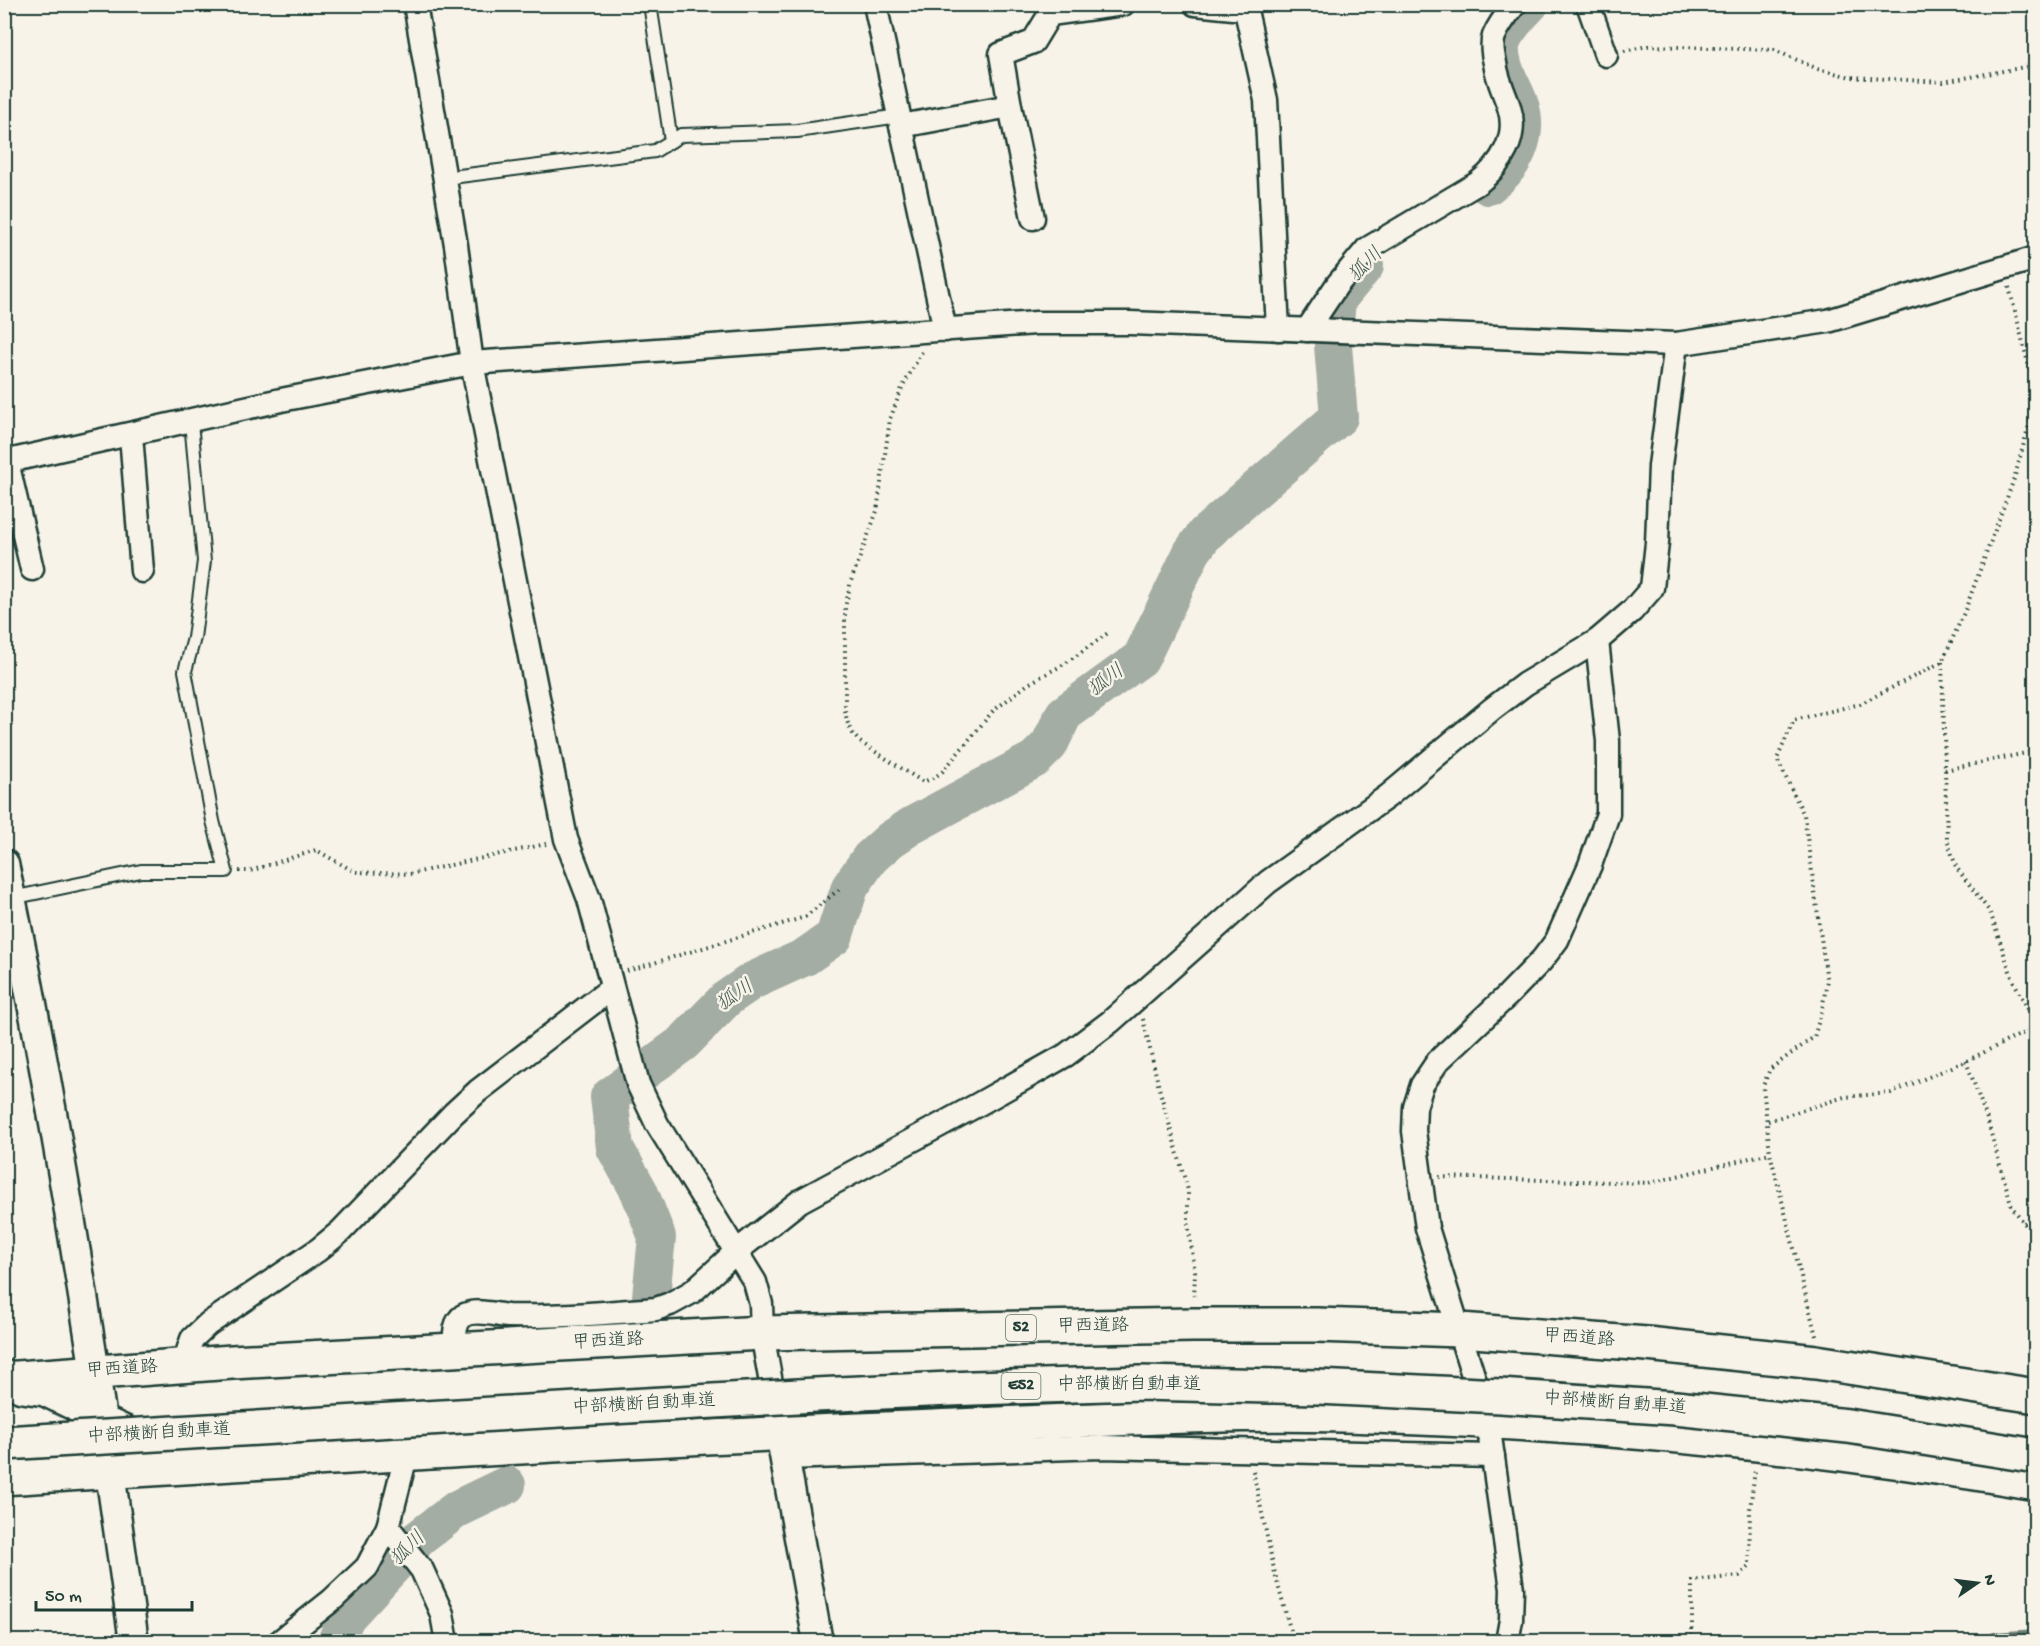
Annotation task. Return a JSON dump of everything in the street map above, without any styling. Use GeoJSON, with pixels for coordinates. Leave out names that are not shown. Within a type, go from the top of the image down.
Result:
{"type":"FeatureCollection","features":[{"type":"Feature","properties":{"kind":"highway","name":"甲西道路"},"geometry":{"type":"LineString","coordinates":[[4,1382],[183,1366],[762,1333],[1317,1325],[1460,1330],[1647,1344],[1816,1362],[2036,1396]]}},
{"type":"Feature","properties":{"kind":"highway"},"geometry":{"type":"LineString","coordinates":[[4,1382],[45,1389],[76,1404],[103,1423],[169,1453],[240,1463]]}},
{"type":"Feature","properties":{"kind":"highway","name":"中部横断自動車道"},"geometry":{"type":"LineString","coordinates":[[4,1443],[815,1395],[1140,1383],[1432,1392],[1675,1408],[1848,1426],[2036,1456]]}},
{"type":"Feature","properties":{"kind":"highway"},"geometry":{"type":"LineString","coordinates":[[4,1478],[406,1452],[783,1446],[1248,1414],[1374,1416],[1620,1431],[1758,1444],[1976,1473],[2036,1484]]}},
{"type":"Feature","properties":{"kind":"street"},"geometry":{"type":"LineString","coordinates":[[415,4],[456,245],[472,363],[566,839],[589,899],[638,1084],[657,1124],[755,1282],[761,1304],[762,1333],[818,1641]]}},
{"type":"Feature","properties":{"kind":"street"},"geometry":{"type":"LineString","coordinates":[[875,4],[900,121],[939,330]]}},
{"type":"Feature","properties":{"kind":"street"},"geometry":{"type":"LineString","coordinates":[[1033,218],[1000,54],[1033,42],[1050,14],[1123,4]]}},
{"type":"Feature","properties":{"kind":"street"},"geometry":{"type":"LineString","coordinates":[[1308,330],[1337,285],[1367,249],[1478,183],[1492,172],[1506,154],[1512,133],[1510,109],[1498,80],[1493,53],[1494,37],[1505,15],[1515,4]]}},
{"type":"Feature","properties":{"kind":"street"},"geometry":{"type":"LineString","coordinates":[[1588,4],[1606,56]]}},
{"type":"Feature","properties":{"kind":"street"},"geometry":{"type":"LineString","coordinates":[[1208,6],[1248,5],[1266,100],[1278,329]]}},
{"type":"Feature","properties":{"kind":"street"},"geometry":{"type":"LineString","coordinates":[[900,121],[1010,106]]}},
{"type":"Feature","properties":{"kind":"street"},"geometry":{"type":"LineString","coordinates":[[32,569],[6,462],[191,422],[280,400],[472,363],[1036,323],[1106,323],[1676,344],[1828,321],[2036,258]]}},
{"type":"Feature","properties":{"kind":"street"},"geometry":{"type":"LineString","coordinates":[[454,1350],[455,1329],[461,1317],[472,1312],[495,1316],[549,1316],[657,1309],[692,1292],[737,1251],[800,1201],[1066,1055],[1110,1022],[1268,882],[1388,796],[1525,684],[1598,641],[1632,611],[1652,588],[1657,543],[1660,466],[1676,344]]}},
{"type":"Feature","properties":{"kind":"street"},"geometry":{"type":"LineString","coordinates":[[131,435],[142,571]]}},
{"type":"Feature","properties":{"kind":"street"},"geometry":{"type":"LineString","coordinates":[[1507,1641],[1511,1620],[1512,1589],[1488,1422],[1427,1228],[1414,1131],[1415,1107],[1422,1085],[1438,1061],[1508,996],[1542,960],[1557,940],[1590,866],[1608,814],[1608,741],[1598,641]]}},
{"type":"Feature","properties":{"kind":"street"},"geometry":{"type":"LineString","coordinates":[[4,864],[59,1154],[97,1372],[134,1641]]}},
{"type":"Feature","properties":{"kind":"street"},"geometry":{"type":"LineString","coordinates":[[183,1366],[192,1338],[208,1324],[310,1256],[340,1232],[454,1113],[611,982]]}},
{"type":"Feature","properties":{"kind":"street"},"geometry":{"type":"LineString","coordinates":[[783,1446],[1248,1449],[1493,1456]]}},
{"type":"Feature","properties":{"kind":"street"},"geometry":{"type":"LineString","coordinates":[[279,1641],[332,1600],[367,1567],[388,1528],[406,1452]]}},
{"type":"Feature","properties":{"kind":"street"},"geometry":{"type":"LineString","coordinates":[[388,1528],[422,1569],[442,1614],[447,1641]]}},
{"type":"Feature","properties":{"kind":"lane"},"geometry":{"type":"LineString","coordinates":[[650,4],[671,141]]}},
{"type":"Feature","properties":{"kind":"lane"},"geometry":{"type":"LineString","coordinates":[[444,178],[655,151],[681,135],[797,131],[900,121]]}},
{"type":"Feature","properties":{"kind":"lane"},"geometry":{"type":"LineString","coordinates":[[12,898],[141,871],[226,871],[213,821],[186,671],[194,638],[204,561],[191,422]]}},
{"type":"Feature","properties":{"kind":"path"},"geometry":{"type":"LineString","coordinates":[[1606,56],[1648,46],[1774,50],[1818,69],[1851,77],[1943,82],[2036,65]]}},
{"type":"Feature","properties":{"kind":"path"},"geometry":{"type":"LineString","coordinates":[[2005,268],[2036,395]]}},
{"type":"Feature","properties":{"kind":"path"},"geometry":{"type":"LineString","coordinates":[[939,330],[902,388],[890,419],[877,511],[851,581],[845,608],[845,710],[847,723],[853,734],[860,742],[923,782],[943,771],[993,711],[1006,700],[1028,684],[1066,663],[1108,633]]}},
{"type":"Feature","properties":{"kind":"path"},"geometry":{"type":"LineString","coordinates":[[1768,1121],[1844,1097],[1891,1093],[1966,1061],[2036,1026],[2013,980],[1990,912],[1956,867],[1947,839],[1942,662],[1964,613],[2014,479],[2036,400]]}},
{"type":"Feature","properties":{"kind":"path"},"geometry":{"type":"LineString","coordinates":[[1816,1362],[1816,1334],[1770,1153],[1763,1086],[1770,1069],[1814,1037],[1827,981],[1804,815],[1777,759],[1794,720],[1860,704],[1942,662]]}},
{"type":"Feature","properties":{"kind":"path"},"geometry":{"type":"LineString","coordinates":[[1945,770],[2036,751]]}},
{"type":"Feature","properties":{"kind":"path"},"geometry":{"type":"LineString","coordinates":[[226,871],[250,871],[316,850],[355,872],[410,874],[566,839]]}},
{"type":"Feature","properties":{"kind":"path"},"geometry":{"type":"LineString","coordinates":[[611,982],[805,917],[842,887]]}},
{"type":"Feature","properties":{"kind":"path"},"geometry":{"type":"LineString","coordinates":[[1138,998],[1159,1088],[1188,1190],[1188,1223],[1195,1272],[1193,1325]]}},
{"type":"Feature","properties":{"kind":"path"},"geometry":{"type":"LineString","coordinates":[[1966,1061],[1987,1119],[2012,1206],[2036,1239]]}},
{"type":"Feature","properties":{"kind":"path"},"geometry":{"type":"LineString","coordinates":[[1420,1176],[1649,1183],[1770,1153]]}},
{"type":"Feature","properties":{"kind":"path"},"geometry":{"type":"LineString","coordinates":[[2024,1223],[2036,1215]]}},
{"type":"Feature","properties":{"kind":"path"},"geometry":{"type":"LineString","coordinates":[[1692,1641],[1692,1581],[1739,1576],[1749,1567],[1750,1509],[1758,1444]]}},
{"type":"Feature","properties":{"kind":"path"},"geometry":{"type":"LineString","coordinates":[[1248,1449],[1292,1641]]}},
{"type":"Feature","properties":{"kind":"waterway","name":"狐川"},"geometry":{"type":"LineString","coordinates":[[1488,186],[1506,170],[1522,138],[1522,114],[1504,68],[1501,45],[1509,29],[1530,4]]}},
{"type":"Feature","properties":{"kind":"waterway","name":"狐川"},"geometry":{"type":"LineString","coordinates":[[651,1297],[657,1237],[639,1191],[615,1148],[609,1097],[683,1043],[726,999],[752,981],[805,957],[834,937],[850,887],[870,858],[890,840],[911,826],[1035,759],[1049,745],[1064,714],[1141,658],[1192,552],[1205,534],[1339,417],[1333,346],[1337,300],[1365,266]]}},
{"type":"Feature","properties":{"kind":"waterway","name":"狐川"},"geometry":{"type":"LineString","coordinates":[[336,1642],[346,1617],[418,1539],[457,1509],[507,1485]]}},
{"type":"Feature","properties":{"kind":"waterway"},"geometry":{"type":"LineString","coordinates":[[1984,1642],[1994,1635],[2036,1632]]}}]}
